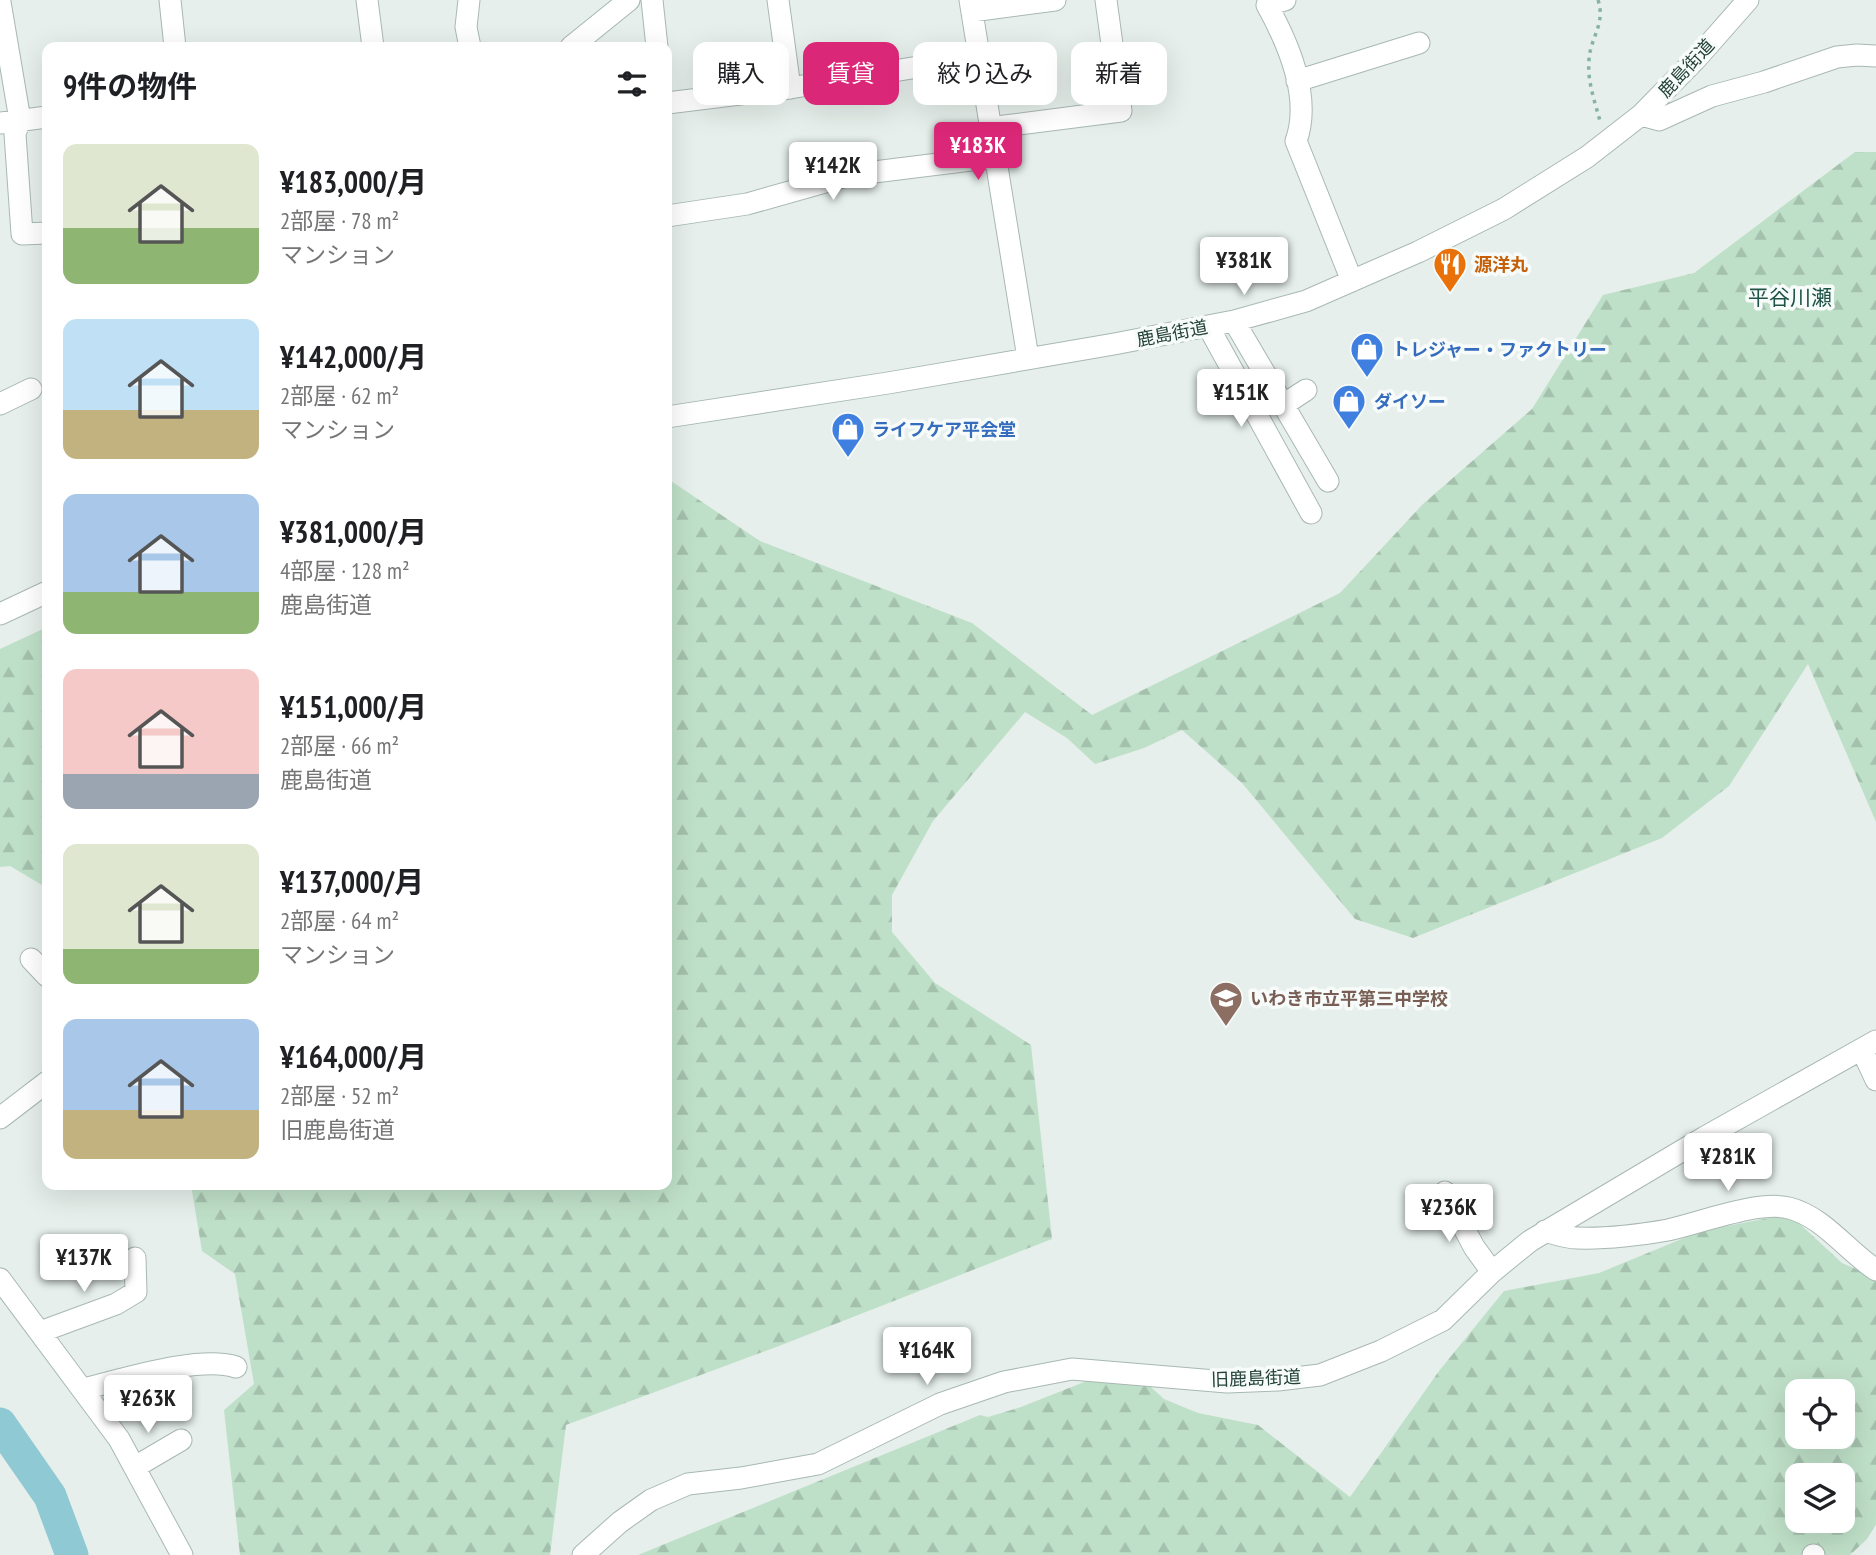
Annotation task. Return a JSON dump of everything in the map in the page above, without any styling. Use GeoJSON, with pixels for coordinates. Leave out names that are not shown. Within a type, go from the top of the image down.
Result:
{"type":"FeatureCollection","features":[{"type":"Feature","properties":{"kind":"street"},"geometry":{"type":"LineString","coordinates":[[170,0],[174,42]]}},
{"type":"Feature","properties":{"kind":"street"},"geometry":{"type":"LineString","coordinates":[[367,0],[372,42]]}},
{"type":"Feature","properties":{"kind":"street"},"geometry":{"type":"LineString","coordinates":[[468,0],[466,27],[469,42]]}},
{"type":"Feature","properties":{"kind":"street"},"geometry":{"type":"LineString","coordinates":[[577,42],[629,0]]}},
{"type":"Feature","properties":{"kind":"street"},"geometry":{"type":"LineString","coordinates":[[652,0],[656,42]]}},
{"type":"Feature","properties":{"kind":"street"},"geometry":{"type":"LineString","coordinates":[[778,0],[790,88]]}},
{"type":"Feature","properties":{"kind":"street"},"geometry":{"type":"LineString","coordinates":[[977,42],[971,5],[1055,0]]}},
{"type":"Feature","properties":{"kind":"street"},"geometry":{"type":"LineString","coordinates":[[989,128],[1121,111],[1106,0]]}},
{"type":"Feature","properties":{"kind":"street"},"geometry":{"type":"LineString","coordinates":[[1285,0],[1267,5],[1287,44],[1297,81],[1300,106],[1296,141],[1352,281]]}},
{"type":"Feature","properties":{"kind":"street","name":"鹿島街道"},"geometry":{"type":"LineString","coordinates":[[672,416],[888,383],[1208,326],[1306,301],[1418,252],[1504,209],[1607,143],[1642,115],[1748,0]]}},
{"type":"Feature","properties":{"kind":"street"},"geometry":{"type":"LineString","coordinates":[[0,2],[10,121],[15,134],[22,234],[42,233]]}},
{"type":"Feature","properties":{"kind":"street"},"geometry":{"type":"LineString","coordinates":[[1297,81],[1419,43]]}},
{"type":"Feature","properties":{"kind":"street"},"geometry":{"type":"LineString","coordinates":[[1642,115],[1659,120],[1712,96],[1765,82],[1837,57],[1876,56]]}},
{"type":"Feature","properties":{"kind":"street"},"geometry":{"type":"LineString","coordinates":[[672,102],[790,88],[913,68]]}},
{"type":"Feature","properties":{"kind":"street"},"geometry":{"type":"LineString","coordinates":[[986,105],[1028,358]]}},
{"type":"Feature","properties":{"kind":"street"},"geometry":{"type":"LineString","coordinates":[[10,121],[42,118]]}},
{"type":"Feature","properties":{"kind":"street"},"geometry":{"type":"LineString","coordinates":[[672,215],[747,204],[850,175],[995,157]]}},
{"type":"Feature","properties":{"kind":"street"},"geometry":{"type":"LineString","coordinates":[[1234,321],[1328,481]]}},
{"type":"Feature","properties":{"kind":"street"},"geometry":{"type":"LineString","coordinates":[[1208,326],[1311,513]]}},
{"type":"Feature","properties":{"kind":"street"},"geometry":{"type":"LineString","coordinates":[[0,404],[31,389]]}},
{"type":"Feature","properties":{"kind":"street"},"geometry":{"type":"LineString","coordinates":[[1283,405],[1313,389]]}},
{"type":"Feature","properties":{"kind":"street"},"geometry":{"type":"LineString","coordinates":[[0,614],[42,594]]}},
{"type":"Feature","properties":{"kind":"street"},"geometry":{"type":"LineString","coordinates":[[31,960],[42,971]]}},
{"type":"Feature","properties":{"kind":"street"},"geometry":{"type":"LineString","coordinates":[[1869,1046],[1876,1080]]}},
{"type":"Feature","properties":{"kind":"street","name":"旧鹿島街道"},"geometry":{"type":"LineString","coordinates":[[583,1555],[620,1522],[651,1500],[688,1484],[741,1478],[818,1464],[940,1404],[1004,1382],[1072,1369],[1227,1382],[1278,1380],[1320,1375],[1381,1351],[1443,1320],[1492,1272],[1545,1231],[1705,1137],[1869,1046]]}},
{"type":"Feature","properties":{"kind":"street"},"geometry":{"type":"LineString","coordinates":[[0,1118],[42,1086]]}},
{"type":"Feature","properties":{"kind":"street"},"geometry":{"type":"LineString","coordinates":[[1445,1192],[1474,1247],[1492,1272]]}},
{"type":"Feature","properties":{"kind":"street"},"geometry":{"type":"LineString","coordinates":[[1545,1231],[1576,1238],[1639,1234],[1668,1230],[1761,1207],[1788,1207],[1827,1230],[1876,1270]]}},
{"type":"Feature","properties":{"kind":"street"},"geometry":{"type":"LineString","coordinates":[[40,1332],[116,1304],[136,1292],[135,1258]]}},
{"type":"Feature","properties":{"kind":"street"},"geometry":{"type":"LineString","coordinates":[[0,1279],[119,1439],[182,1555]]}},
{"type":"Feature","properties":{"kind":"street"},"geometry":{"type":"LineString","coordinates":[[83,1389],[176,1368],[225,1363],[236,1367]]}},
{"type":"Feature","properties":{"kind":"street"},"geometry":{"type":"LineString","coordinates":[[135,1467],[181,1440]]}},
{"type":"Feature","properties":{"kind":"path"},"geometry":{"type":"LineString","coordinates":[[1598,0],[1601,10],[1597,34],[1588,58],[1590,84],[1607,143]]}},
{"type":"Feature","properties":{"kind":"green space"},"geometry":{"type":"Polygon","coordinates":[[[1855,152],[1876,152],[1876,822],[1808,664],[1729,786],[1662,838],[1413,938],[1355,919],[1242,783],[1182,730],[1144,748],[1095,764],[1067,738],[1025,712],[933,821],[892,895],[892,932],[935,983],[1031,1045],[1052,1239],[779,1346],[566,1425],[550,1555],[240,1555],[224,1410],[254,1384],[235,1274],[202,1251],[192,1190],[672,1190],[672,482],[760,541],[972,623],[1092,715],[1340,593],[1423,504],[1532,409],[1603,295],[1694,273],[1855,152]]]}},
{"type":"Feature","properties":{"kind":"green space"},"geometry":{"type":"Polygon","coordinates":[[[42,629],[42,885],[10,866],[0,867],[0,649],[42,629]]]}},
{"type":"Feature","properties":{"kind":"green space"},"geometry":{"type":"Polygon","coordinates":[[[1789,1214],[1842,1263],[1876,1278],[1876,1524],[1867,1539],[1850,1555],[638,1555],[980,1415],[988,1417],[1021,1407],[1112,1371],[1141,1378],[1164,1399],[1198,1413],[1258,1425],[1350,1497],[1439,1371],[1504,1291],[1599,1273],[1701,1231],[1789,1214]]]}},
{"type":"Feature","properties":{"kind":"waterway"},"geometry":{"type":"LineString","coordinates":[[0,1424],[50,1496],[72,1555]]}},
{"type":"Feature","properties":{"kind":"place","name":"源洋丸"},"geometry":{"type":"Point","coordinates":[1450,294]}},
{"type":"Feature","properties":{"kind":"place","name":"トレジャー・ファクトリー"},"geometry":{"type":"Point","coordinates":[1367,379]}},
{"type":"Feature","properties":{"kind":"place","name":"ダイソー"},"geometry":{"type":"Point","coordinates":[1349,431]}},
{"type":"Feature","properties":{"kind":"place","name":"ライフケア平会堂"},"geometry":{"type":"Point","coordinates":[848,459]}},
{"type":"Feature","properties":{"kind":"place","name":"いわき市立平第三中学校"},"geometry":{"type":"Point","coordinates":[1226,1028]}},
{"type":"Feature","properties":{"kind":"district","name":"平谷川瀬"},"geometry":{"type":"Point","coordinates":[1790,297]}}]}
